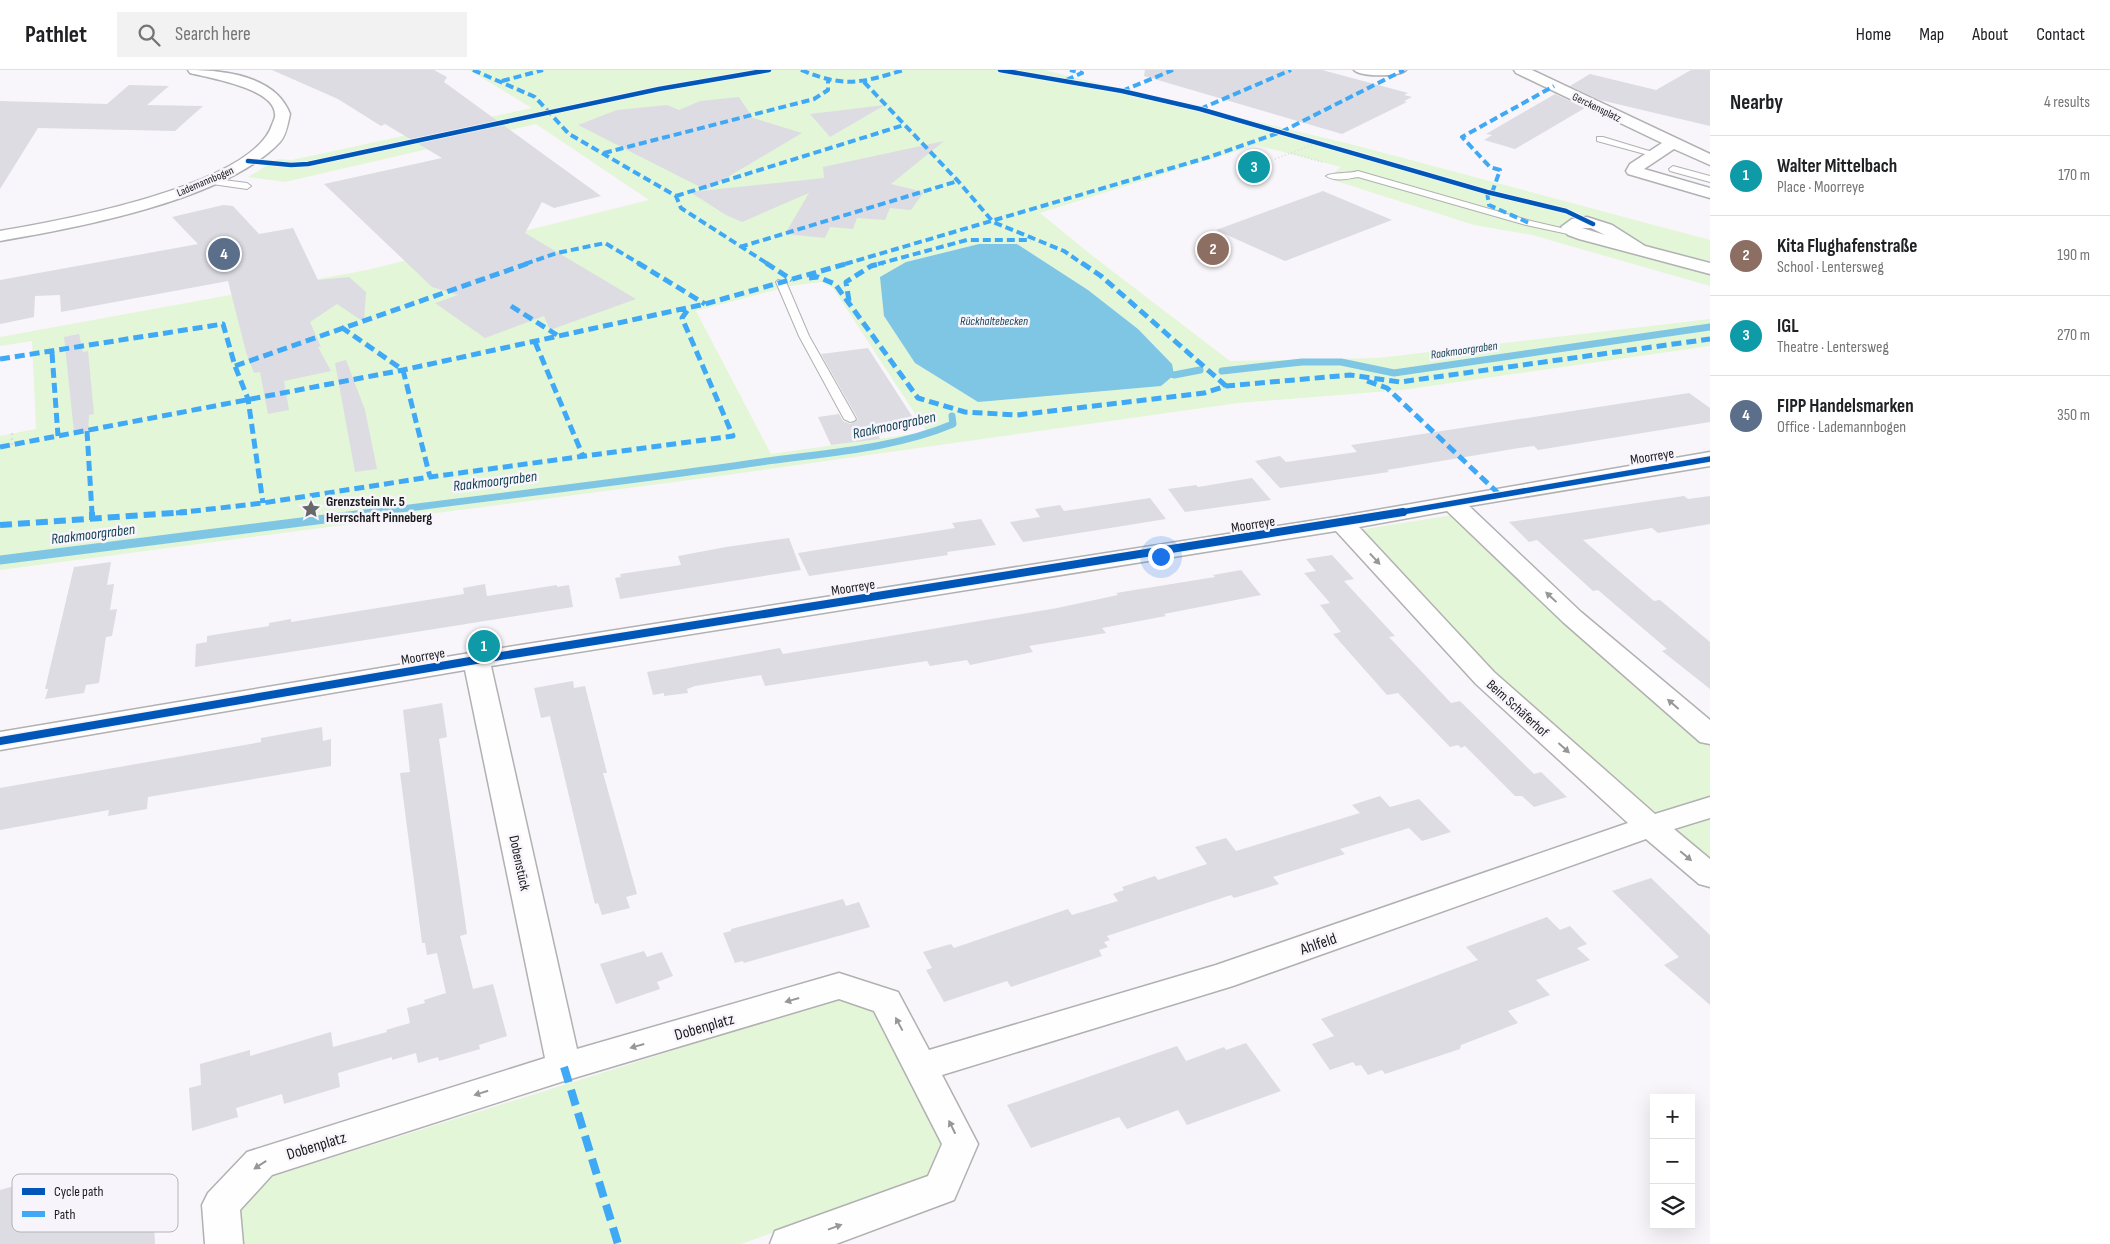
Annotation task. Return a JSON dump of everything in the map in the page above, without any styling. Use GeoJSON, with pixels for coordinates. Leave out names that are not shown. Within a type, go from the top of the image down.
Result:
{"type":"FeatureCollection","features":[{"type":"Feature","properties":{"kind":"street","name":"Lademannbogen"},"geometry":{"type":"LineString","coordinates":[[0,236],[111,213],[171,196],[208,182],[248,161],[268,146],[282,127],[283,113],[281,106],[274,98],[255,86],[195,70]]}},
{"type":"Feature","properties":{"kind":"street"},"geometry":{"type":"LineString","coordinates":[[1361,70],[1399,70]]}},
{"type":"Feature","properties":{"kind":"street","name":"Gerckensplatz"},"geometry":{"type":"LineString","coordinates":[[1521,70],[1710,160]]}},
{"type":"Feature","properties":{"kind":"street"},"geometry":{"type":"LineString","coordinates":[[1672,143],[1636,167],[1634,171],[1710,193]]}},
{"type":"Feature","properties":{"kind":"street"},"geometry":{"type":"LineString","coordinates":[[1585,235],[1710,269]]}},
{"type":"Feature","properties":{"kind":"street","name":"Moorreye"},"geometry":{"type":"LineString","coordinates":[[0,741],[476,660],[1342,523],[1452,502],[1710,459]]}},
{"type":"Feature","properties":{"kind":"street"},"geometry":{"type":"LineString","coordinates":[[1452,502],[1572,617],[1710,736]]}},
{"type":"Feature","properties":{"kind":"street","name":"Beim Schäferhof"},"geometry":{"type":"LineString","coordinates":[[1342,523],[1485,678],[1650,826],[1710,876]]}},
{"type":"Feature","properties":{"kind":"street","name":"Dobenstück"},"geometry":{"type":"LineString","coordinates":[[476,660],[564,1067]]}},
{"type":"Feature","properties":{"kind":"street","name":"Ahlfeld"},"geometry":{"type":"LineString","coordinates":[[922,1068],[1221,977],[1650,826],[1710,807]]}},
{"type":"Feature","properties":{"kind":"street","name":"Dobenplatz"},"geometry":{"type":"LineString","coordinates":[[224,1244],[221,1205],[260,1163],[564,1067],[839,986],[886,1000],[960,1144],[941,1188],[789,1244]]}},
{"type":"Feature","properties":{"kind":"lane"},"geometry":{"type":"LineString","coordinates":[[1600,140],[1655,154]]}},
{"type":"Feature","properties":{"kind":"lane"},"geometry":{"type":"LineString","coordinates":[[1673,169],[1710,179]]}},
{"type":"Feature","properties":{"kind":"lane"},"geometry":{"type":"LineString","coordinates":[[1330,176],[1346,177],[1358,174],[1529,223],[1585,235]]}},
{"type":"Feature","properties":{"kind":"lane"},"geometry":{"type":"LineString","coordinates":[[208,182],[247,186]]}},
{"type":"Feature","properties":{"kind":"lane"},"geometry":{"type":"LineString","coordinates":[[781,282],[804,336],[850,419]]}},
{"type":"Feature","properties":{"kind":"path"},"geometry":{"type":"LineString","coordinates":[[1275,159],[1317,143]]}},
{"type":"Feature","properties":{"kind":"path"},"geometry":{"type":"LineString","coordinates":[[12,433],[12,445]]}},
{"type":"Feature","properties":{"kind":"green space"},"geometry":{"type":"Polygon","coordinates":[[[469,70],[1044,70],[1358,146],[1710,240],[1710,286],[1532,235],[1474,225],[1336,181],[1330,176],[1341,167],[1256,145],[1040,213],[1094,257],[1230,361],[1378,358],[1710,319],[1710,346],[1402,390],[1238,403],[720,476],[0,570],[0,436],[36,429],[32,341],[0,346],[0,337],[367,270],[649,200],[536,124],[285,182],[248,177],[278,159],[292,160],[532,108],[469,70]],[[979,244],[906,262],[884,316],[915,363],[978,402],[1172,364],[1138,329],[1088,290],[1017,244],[979,244]],[[821,282],[790,286],[696,311],[771,454],[927,432],[833,288],[821,282]]]}},
{"type":"Feature","properties":{"kind":"green space"},"geometry":{"type":"Polygon","coordinates":[[[1453,515],[1710,743],[1710,865],[1480,660],[1358,530],[1453,515]]]}},
{"type":"Feature","properties":{"kind":"green space"},"geometry":{"type":"Polygon","coordinates":[[[849,995],[870,1003],[947,1155],[938,1174],[741,1244],[243,1244],[238,1201],[252,1183],[849,995]]]}},
{"type":"Feature","properties":{"kind":"water","name":"Rückhaltebecken"},"geometry":{"type":"Polygon","coordinates":[[[979,244],[1017,244],[1088,290],[1138,329],[1172,364],[1174,375],[1161,386],[978,402],[915,363],[884,316],[880,277],[906,262],[979,244]]]}},
{"type":"Feature","properties":{"kind":"building"},"geometry":{"type":"Polygon","coordinates":[[[272,70],[434,70],[447,77],[444,82],[601,196],[554,208],[542,202],[525,233],[636,299],[550,330],[544,316],[485,338],[435,303],[458,295],[432,287],[324,184],[442,158],[385,124],[381,126],[338,99],[272,70]]]}},
{"type":"Feature","properties":{"kind":"building"},"geometry":{"type":"Polygon","coordinates":[[[1145,70],[1322,70],[1408,93],[1404,95],[1412,97],[1404,101],[1407,102],[1342,134],[1144,76],[1145,70]]]}},
{"type":"Feature","properties":{"kind":"building"},"geometry":{"type":"Polygon","coordinates":[[[1691,70],[1710,70],[1710,126],[1600,100],[1570,86],[1590,74],[1656,90],[1691,70]]]}},
{"type":"Feature","properties":{"kind":"building"},"geometry":{"type":"Polygon","coordinates":[[[129,85],[169,86],[147,105],[203,106],[175,131],[38,128],[0,189],[0,101],[107,104],[129,85]]]}},
{"type":"Feature","properties":{"kind":"building"},"geometry":{"type":"Polygon","coordinates":[[[1555,94],[1585,108],[1515,149],[1484,140],[1492,135],[1486,134],[1555,94]]]}},
{"type":"Feature","properties":{"kind":"building"},"geometry":{"type":"Polygon","coordinates":[[[739,97],[753,118],[802,133],[706,190],[578,125],[617,110],[667,105],[679,110],[700,101],[739,97]]]}},
{"type":"Feature","properties":{"kind":"building"},"geometry":{"type":"Polygon","coordinates":[[[885,105],[830,137],[810,114],[885,105]]]}},
{"type":"Feature","properties":{"kind":"building"},"geometry":{"type":"Polygon","coordinates":[[[944,141],[891,184],[924,192],[911,210],[890,208],[885,220],[857,218],[853,229],[830,227],[825,238],[785,234],[809,193],[742,222],[726,215],[690,192],[824,178],[823,167],[944,141]]]}},
{"type":"Feature","properties":{"kind":"building"},"geometry":{"type":"Polygon","coordinates":[[[1323,191],[1392,220],[1285,261],[1216,230],[1323,191]]]}},
{"type":"Feature","properties":{"kind":"building"},"geometry":{"type":"Polygon","coordinates":[[[223,205],[233,206],[259,234],[293,228],[318,280],[349,277],[366,292],[364,322],[337,304],[310,322],[321,347],[318,347],[331,371],[284,381],[289,410],[268,414],[260,372],[254,373],[246,352],[228,281],[61,312],[60,295],[35,296],[34,317],[0,324],[0,280],[198,244],[172,217],[223,205]]]}},
{"type":"Feature","properties":{"kind":"building"},"geometry":{"type":"Polygon","coordinates":[[[79,334],[83,352],[88,351],[94,414],[89,415],[88,431],[74,432],[64,337],[79,334]]]}},
{"type":"Feature","properties":{"kind":"building"},"geometry":{"type":"Polygon","coordinates":[[[868,348],[919,427],[878,434],[880,439],[831,445],[818,417],[839,414],[843,421],[850,424],[858,419],[821,354],[868,348]]]}},
{"type":"Feature","properties":{"kind":"building"},"geometry":{"type":"Polygon","coordinates":[[[346,360],[365,410],[377,469],[355,472],[335,363],[346,360]]]}},
{"type":"Feature","properties":{"kind":"building"},"geometry":{"type":"Polygon","coordinates":[[[1689,393],[1710,408],[1710,422],[1538,450],[1534,446],[1519,448],[1387,470],[1389,472],[1280,488],[1255,461],[1280,456],[1286,462],[1357,452],[1351,445],[1689,393]]]}},
{"type":"Feature","properties":{"kind":"building"},"geometry":{"type":"Polygon","coordinates":[[[1252,478],[1271,500],[1185,512],[1168,489],[1196,485],[1198,487],[1252,478]]]}},
{"type":"Feature","properties":{"kind":"building"},"geometry":{"type":"Polygon","coordinates":[[[1684,496],[1688,499],[1710,496],[1710,524],[1658,533],[1652,528],[1583,540],[1654,601],[1660,600],[1710,642],[1710,689],[1662,651],[1667,649],[1598,590],[1593,591],[1537,540],[1529,542],[1509,522],[1684,496]]]}},
{"type":"Feature","properties":{"kind":"building"},"geometry":{"type":"Polygon","coordinates":[[[1150,498],[1166,519],[1023,542],[1010,522],[1040,517],[1035,509],[1060,505],[1064,511],[1150,498]]]}},
{"type":"Feature","properties":{"kind":"building"},"geometry":{"type":"Polygon","coordinates":[[[981,519],[996,545],[947,552],[948,555],[809,576],[798,553],[955,528],[952,523],[981,519]]]}},
{"type":"Feature","properties":{"kind":"building"},"geometry":{"type":"Polygon","coordinates":[[[789,538],[801,570],[620,599],[615,578],[621,577],[620,574],[681,565],[678,556],[789,538]]]}},
{"type":"Feature","properties":{"kind":"building"},"geometry":{"type":"Polygon","coordinates":[[[1332,555],[1354,579],[1344,581],[1395,636],[1389,637],[1451,703],[1460,701],[1534,774],[1541,772],[1567,797],[1534,807],[1522,796],[1515,796],[1465,746],[1461,748],[1458,745],[1450,747],[1398,693],[1387,695],[1333,634],[1341,632],[1320,605],[1330,603],[1304,573],[1316,571],[1306,559],[1332,555]]]}},
{"type":"Feature","properties":{"kind":"building"},"geometry":{"type":"Polygon","coordinates":[[[111,562],[107,585],[114,584],[110,610],[117,609],[112,636],[106,637],[99,683],[86,685],[84,693],[45,699],[48,689],[45,689],[74,567],[111,562]]]}},
{"type":"Feature","properties":{"kind":"building"},"geometry":{"type":"Polygon","coordinates":[[[1241,570],[1261,595],[1102,628],[1106,633],[1029,646],[1033,652],[970,665],[967,660],[930,666],[927,661],[765,686],[761,675],[695,686],[687,689],[688,693],[664,696],[664,693],[653,695],[647,672],[780,648],[783,654],[1057,608],[1118,595],[1116,593],[1215,577],[1213,575],[1241,570]]]}},
{"type":"Feature","properties":{"kind":"building"},"geometry":{"type":"Polygon","coordinates":[[[485,584],[487,596],[557,585],[557,587],[569,585],[573,607],[195,667],[196,644],[207,642],[207,636],[269,626],[269,623],[291,619],[291,622],[464,594],[463,588],[485,584]]]}},
{"type":"Feature","properties":{"kind":"building"},"geometry":{"type":"Polygon","coordinates":[[[573,681],[574,688],[585,686],[607,773],[603,773],[637,894],[626,897],[630,908],[602,915],[598,903],[595,904],[550,716],[541,718],[534,688],[573,681]]]}},
{"type":"Feature","properties":{"kind":"building"},"geometry":{"type":"Polygon","coordinates":[[[442,703],[447,737],[439,739],[467,934],[460,936],[473,989],[493,984],[507,1036],[479,1045],[480,1049],[439,1061],[438,1057],[418,1063],[416,1053],[392,1060],[392,1057],[338,1073],[340,1087],[284,1104],[282,1094],[236,1108],[238,1117],[192,1131],[189,1088],[201,1085],[200,1064],[250,1050],[250,1056],[331,1032],[333,1047],[387,1032],[386,1030],[410,1023],[407,1008],[425,1003],[424,1000],[446,993],[437,953],[427,955],[425,943],[422,943],[400,773],[410,772],[403,710],[442,703]]]}},
{"type":"Feature","properties":{"kind":"building"},"geometry":{"type":"Polygon","coordinates":[[[322,727],[323,741],[331,739],[331,766],[148,797],[147,809],[108,816],[109,810],[0,830],[0,788],[261,742],[261,738],[322,727]]]}},
{"type":"Feature","properties":{"kind":"building"},"geometry":{"type":"Polygon","coordinates":[[[1380,796],[1390,807],[1419,799],[1451,832],[1422,841],[1409,828],[1340,849],[1345,854],[1273,877],[1279,884],[1234,898],[1231,895],[1107,936],[1110,940],[1104,942],[1108,947],[1099,950],[1102,956],[1011,987],[1007,981],[944,1002],[926,970],[932,968],[923,952],[951,944],[954,948],[1068,909],[1072,915],[1118,901],[1113,894],[1124,890],[1122,887],[1155,876],[1158,880],[1207,864],[1195,847],[1226,838],[1236,851],[1360,813],[1352,805],[1380,796]]]}},
{"type":"Feature","properties":{"kind":"building"},"geometry":{"type":"Polygon","coordinates":[[[1651,878],[1710,935],[1710,1005],[1664,965],[1679,957],[1612,891],[1651,878]]]}},
{"type":"Feature","properties":{"kind":"building"},"geometry":{"type":"Polygon","coordinates":[[[843,899],[846,906],[859,902],[870,927],[744,963],[743,961],[735,963],[723,933],[731,931],[731,929],[843,899]]]}},
{"type":"Feature","properties":{"kind":"building"},"geometry":{"type":"Polygon","coordinates":[[[1547,917],[1560,930],[1570,926],[1587,944],[1577,948],[1590,960],[1536,980],[1550,995],[1508,1011],[1518,1023],[1461,1045],[1460,1049],[1385,1074],[1382,1070],[1368,1075],[1361,1065],[1356,1066],[1353,1062],[1330,1070],[1312,1044],[1334,1036],[1321,1019],[1478,960],[1466,947],[1547,917]]]}},
{"type":"Feature","properties":{"kind":"building"},"geometry":{"type":"Polygon","coordinates":[[[644,951],[647,957],[662,952],[673,976],[657,982],[660,989],[616,1004],[600,964],[644,951]]]}},
{"type":"Feature","properties":{"kind":"building"},"geometry":{"type":"Polygon","coordinates":[[[1246,1043],[1281,1091],[1187,1125],[1178,1110],[1127,1129],[1119,1117],[1031,1148],[1007,1105],[1177,1046],[1186,1061],[1224,1047],[1226,1050],[1246,1043]]]}},
{"type":"Feature","properties":{"kind":"building"},"geometry":{"type":"Polygon","coordinates":[[[12,1187],[12,1232],[154,1232],[155,1244],[0,1244],[0,1190],[12,1187]]]}},
{"type":"Feature","properties":{"kind":"waterway","name":"Raakmoorgraben"},"geometry":{"type":"LineString","coordinates":[[1222,371],[1302,362],[1341,362],[1394,373],[1710,327]]}},
{"type":"Feature","properties":{"kind":"waterway","name":"Raakmoorgraben"},"geometry":{"type":"LineString","coordinates":[[1164,372],[1174,375],[1200,370]]}},
{"type":"Feature","properties":{"kind":"waterway","name":"Raakmoorgraben"},"geometry":{"type":"LineString","coordinates":[[370,513],[883,445],[953,424],[952,416]]}},
{"type":"Feature","properties":{"kind":"waterway","name":"Raakmoorgraben"},"geometry":{"type":"LineString","coordinates":[[0,560],[380,512]]}},
{"type":"Feature","properties":{"kind":"marked path"},"geometry":{"type":"LineString","coordinates":[[473,70],[492,80],[502,81],[523,90],[535,97],[569,134],[676,196],[681,208],[792,280]]}},
{"type":"Feature","properties":{"kind":"marked path"},"geometry":{"type":"LineString","coordinates":[[502,81],[543,70]]}},
{"type":"Feature","properties":{"kind":"marked path"},"geometry":{"type":"LineString","coordinates":[[801,70],[828,81],[864,82],[904,70]]}},
{"type":"Feature","properties":{"kind":"marked path"},"geometry":{"type":"LineString","coordinates":[[1066,80],[1082,73],[1070,70]]}},
{"type":"Feature","properties":{"kind":"marked path"},"geometry":{"type":"LineString","coordinates":[[1122,91],[1173,70]]}},
{"type":"Feature","properties":{"kind":"marked path"},"geometry":{"type":"LineString","coordinates":[[1200,109],[1291,70]]}},
{"type":"Feature","properties":{"kind":"marked path"},"geometry":{"type":"LineString","coordinates":[[0,447],[403,370],[705,304],[993,222],[1209,157],[1281,132],[1404,70]]}},
{"type":"Feature","properties":{"kind":"marked path"},"geometry":{"type":"LineString","coordinates":[[604,153],[814,99],[828,90],[828,81]]}},
{"type":"Feature","properties":{"kind":"marked path"},"geometry":{"type":"LineString","coordinates":[[864,82],[958,181],[993,222],[1064,251],[1101,276],[1226,386]]}},
{"type":"Feature","properties":{"kind":"marked path"},"geometry":{"type":"LineString","coordinates":[[1492,193],[1500,170],[1490,167],[1462,137],[1554,86]]}},
{"type":"Feature","properties":{"kind":"marked path"},"geometry":{"type":"LineString","coordinates":[[676,196],[904,125]]}},
{"type":"Feature","properties":{"kind":"marked path"},"geometry":{"type":"LineString","coordinates":[[740,247],[958,181]]}},
{"type":"Feature","properties":{"kind":"marked path"},"geometry":{"type":"LineString","coordinates":[[1487,192],[1489,205],[1529,223]]}},
{"type":"Feature","properties":{"kind":"marked path"},"geometry":{"type":"LineString","coordinates":[[849,301],[846,282],[871,266],[967,240],[1031,240]]}},
{"type":"Feature","properties":{"kind":"marked path"},"geometry":{"type":"LineString","coordinates":[[235,366],[557,253],[605,243],[705,304]]}},
{"type":"Feature","properties":{"kind":"marked path"},"geometry":{"type":"LineString","coordinates":[[809,278],[818,277],[835,284],[918,398],[965,412],[1017,415],[1204,393],[1226,386],[1350,375],[1400,382],[1710,339]]}},
{"type":"Feature","properties":{"kind":"marked path"},"geometry":{"type":"LineString","coordinates":[[511,306],[557,335]]}},
{"type":"Feature","properties":{"kind":"marked path"},"geometry":{"type":"LineString","coordinates":[[0,525],[167,514],[263,503],[430,477],[733,436],[682,318],[689,308]]}},
{"type":"Feature","properties":{"kind":"marked path"},"geometry":{"type":"LineString","coordinates":[[0,359],[223,324],[235,366],[248,399],[263,503]]}},
{"type":"Feature","properties":{"kind":"marked path"},"geometry":{"type":"LineString","coordinates":[[341,327],[403,370],[430,477]]}},
{"type":"Feature","properties":{"kind":"marked path"},"geometry":{"type":"LineString","coordinates":[[535,342],[583,456]]}},
{"type":"Feature","properties":{"kind":"marked path"},"geometry":{"type":"LineString","coordinates":[[52,353],[58,436]]}},
{"type":"Feature","properties":{"kind":"marked path"},"geometry":{"type":"LineString","coordinates":[[1367,381],[1387,388],[1499,494]]}},
{"type":"Feature","properties":{"kind":"marked path"},"geometry":{"type":"LineString","coordinates":[[87,431],[92,520]]}},
{"type":"Feature","properties":{"kind":"marked path"},"geometry":{"type":"LineString","coordinates":[[564,1067],[618,1244]]}},
{"type":"Feature","properties":{"kind":"cycle path"},"geometry":{"type":"LineString","coordinates":[[248,161],[291,165],[308,164],[659,89],[769,70]]}},
{"type":"Feature","properties":{"kind":"cycle path"},"geometry":{"type":"LineString","coordinates":[[1000,70],[1122,91],[1200,109],[1487,192],[1566,211],[1593,224]]}},
{"type":"Feature","properties":{"kind":"cycle path"},"geometry":{"type":"LineString","coordinates":[[0,741],[476,660],[1342,523],[1499,494],[1710,459]]}},
{"type":"Feature","properties":{"kind":"place","name":"IGL"},"geometry":{"type":"Point","coordinates":[1254,167]}},
{"type":"Feature","properties":{"kind":"place","name":"Kita Flughafenstraße"},"geometry":{"type":"Point","coordinates":[1213,249]}},
{"type":"Feature","properties":{"kind":"place","name":"FIPP Handelsmarken"},"geometry":{"type":"Point","coordinates":[224,254]}},
{"type":"Feature","properties":{"kind":"place","name":"Grenzstein Nr. 5 Herrschaft Pinneberg"},"geometry":{"type":"Point","coordinates":[311,509]}},
{"type":"Feature","properties":{"kind":"place","name":"Walter Mittelbach"},"geometry":{"type":"Point","coordinates":[484,646]}}]}
